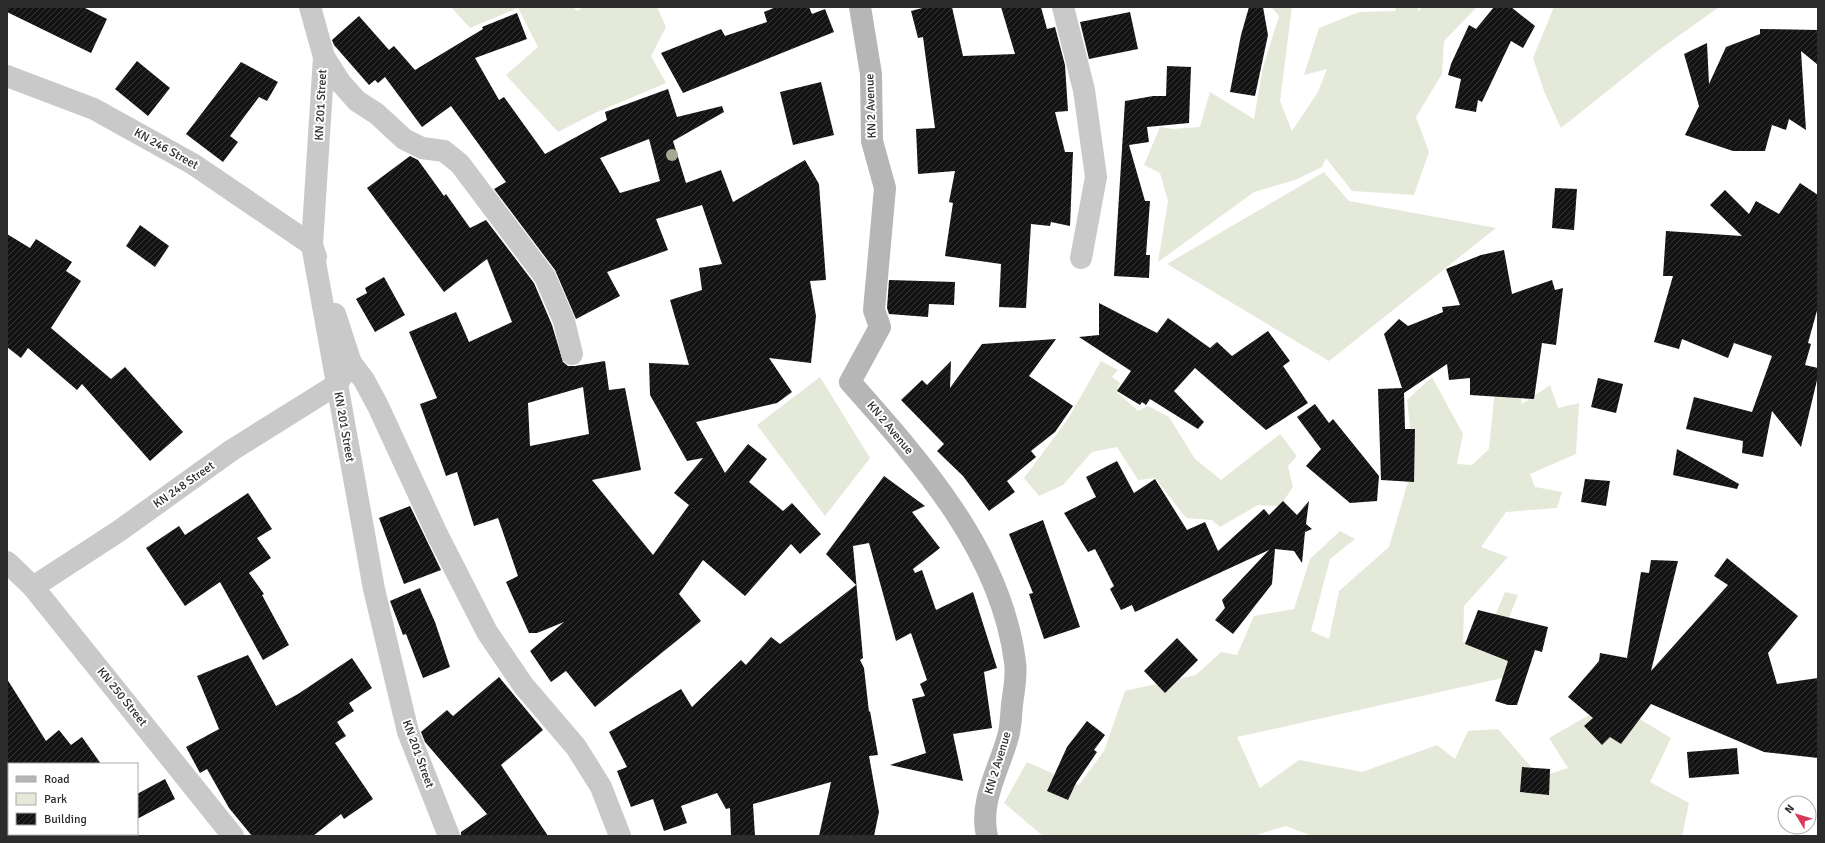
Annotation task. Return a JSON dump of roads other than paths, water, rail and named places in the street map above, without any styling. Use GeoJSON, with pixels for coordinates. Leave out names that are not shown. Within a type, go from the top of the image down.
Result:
{"type":"FeatureCollection","features":[{"type":"Feature","properties":{"kind":"main road","name":"KN 2 Avenue"},"geometry":{"type":"LineString","coordinates":[[860,7],[871,74],[872,141],[885,188],[874,310],[880,328],[850,382],[933,481],[979,551],[1004,609],[1016,663],[1015,678],[1008,739],[988,796],[984,825],[987,836]]}},
{"type":"Feature","properties":{"kind":"street","name":"KN 201 Street"},"geometry":{"type":"LineString","coordinates":[[310,7],[324,57],[312,245],[336,385],[374,589],[408,732],[449,836]]}},
{"type":"Feature","properties":{"kind":"street"},"geometry":{"type":"LineString","coordinates":[[1063,7],[1084,90],[1096,177],[1080,258]]}},
{"type":"Feature","properties":{"kind":"street"},"geometry":{"type":"LineString","coordinates":[[324,57],[340,82],[357,101],[377,114],[404,139],[422,148],[444,151],[460,164],[545,277],[564,321],[572,354]]}},
{"type":"Feature","properties":{"kind":"street","name":"KN 246 Street"},"geometry":{"type":"LineString","coordinates":[[7,76],[94,109],[193,164],[312,245]]}},
{"type":"Feature","properties":{"kind":"street"},"geometry":{"type":"LineString","coordinates":[[312,245],[351,363],[364,380],[378,406],[437,534],[487,632],[523,685],[576,747],[601,787],[620,836]]}},
{"type":"Feature","properties":{"kind":"street"},"geometry":{"type":"LineString","coordinates":[[336,385],[351,363]]}},
{"type":"Feature","properties":{"kind":"street","name":"KN 248 Street"},"geometry":{"type":"LineString","coordinates":[[33,587],[119,531],[232,450],[336,385]]}},
{"type":"Feature","properties":{"kind":"street","name":"KN 250 Street"},"geometry":{"type":"LineString","coordinates":[[7,562],[33,587],[233,836]]}}]}
